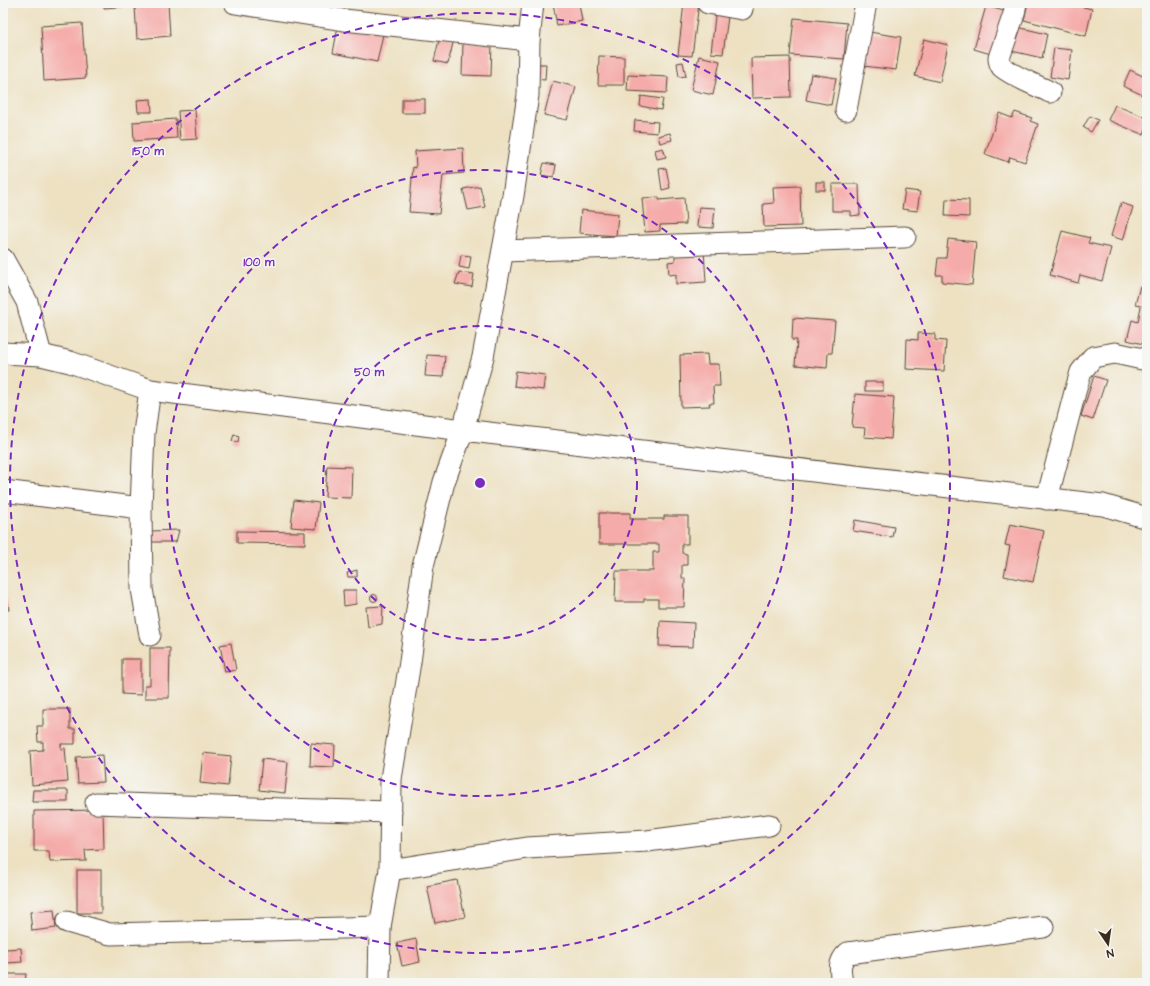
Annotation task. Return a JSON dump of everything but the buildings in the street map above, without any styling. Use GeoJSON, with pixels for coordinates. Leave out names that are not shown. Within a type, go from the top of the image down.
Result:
{"type":"FeatureCollection","features":[{"type":"Feature","properties":{"kind":"street"},"geometry":{"type":"LineString","coordinates":[[235,3],[344,20],[529,40]]}},
{"type":"Feature","properties":{"kind":"street"},"geometry":{"type":"LineString","coordinates":[[379,983],[380,927],[390,870],[391,780],[410,662],[423,566],[444,482],[463,430],[483,357],[513,196],[528,95],[529,40],[533,3]]}},
{"type":"Feature","properties":{"kind":"street"},"geometry":{"type":"LineString","coordinates":[[708,3],[742,8]]}},
{"type":"Feature","properties":{"kind":"street"},"geometry":{"type":"LineString","coordinates":[[846,110],[866,3]]}},
{"type":"Feature","properties":{"kind":"street"},"geometry":{"type":"LineString","coordinates":[[1016,3],[1014,14],[999,58],[1000,63],[1002,67],[1050,92]]}},
{"type":"Feature","properties":{"kind":"street"},"geometry":{"type":"LineString","coordinates":[[503,252],[905,236]]}},
{"type":"Feature","properties":{"kind":"street"},"geometry":{"type":"LineString","coordinates":[[3,259],[27,302],[41,355]]}},
{"type":"Feature","properties":{"kind":"street"},"geometry":{"type":"LineString","coordinates":[[3,353],[41,355],[70,362],[150,390],[463,430],[1103,506],[1147,518]]}},
{"type":"Feature","properties":{"kind":"street"},"geometry":{"type":"LineString","coordinates":[[1047,499],[1081,372],[1093,357],[1108,354],[1115,353],[1147,360]]}},
{"type":"Feature","properties":{"kind":"street"},"geometry":{"type":"LineString","coordinates":[[150,390],[144,433],[141,508],[142,589],[150,635]]}},
{"type":"Feature","properties":{"kind":"street"},"geometry":{"type":"LineString","coordinates":[[3,491],[141,508]]}},
{"type":"Feature","properties":{"kind":"street"},"geometry":{"type":"LineString","coordinates":[[96,803],[391,812]]}},
{"type":"Feature","properties":{"kind":"street"},"geometry":{"type":"LineString","coordinates":[[390,870],[527,848],[647,840],[769,825]]}},
{"type":"Feature","properties":{"kind":"street"},"geometry":{"type":"LineString","coordinates":[[67,922],[110,934],[380,927]]}},
{"type":"Feature","properties":{"kind":"street"},"geometry":{"type":"LineString","coordinates":[[842,983],[840,968],[842,958],[848,953],[1043,927]]}}]}
